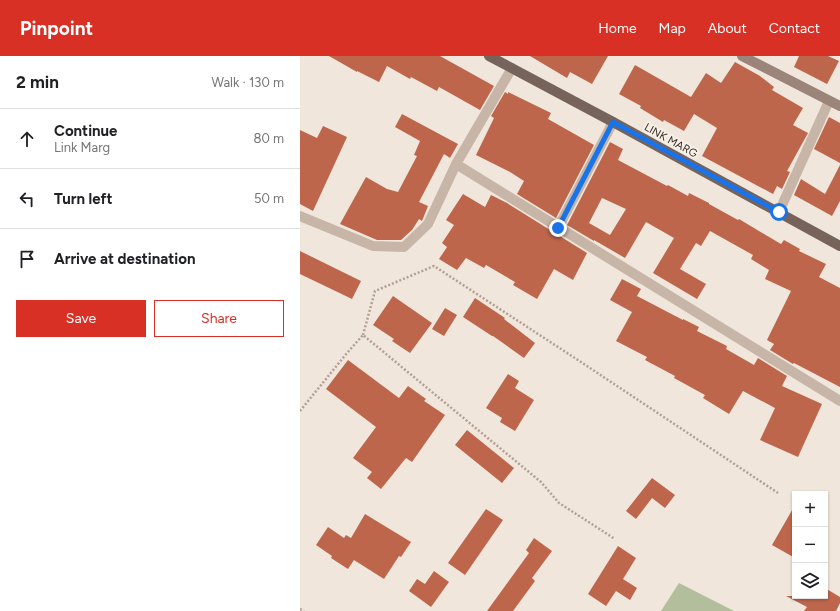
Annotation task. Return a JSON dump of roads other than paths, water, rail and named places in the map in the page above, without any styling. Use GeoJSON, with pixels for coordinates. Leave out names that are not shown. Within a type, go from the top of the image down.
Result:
{"type":"FeatureCollection","features":[{"type":"Feature","properties":{"kind":"main road","name":"LINK MARG"},"geometry":{"type":"LineString","coordinates":[[489,56],[840,246]]}},
{"type":"Feature","properties":{"kind":"main road"},"geometry":{"type":"LineString","coordinates":[[742,56],[840,106]]}},
{"type":"Feature","properties":{"kind":"street"},"geometry":{"type":"LineString","coordinates":[[300,216],[373,246],[404,247],[428,224],[456,164],[512,68]]}},
{"type":"Feature","properties":{"kind":"street"},"geometry":{"type":"LineString","coordinates":[[779,212],[829,101]]}},
{"type":"Feature","properties":{"kind":"street"},"geometry":{"type":"LineString","coordinates":[[558,228],[613,122]]}},
{"type":"Feature","properties":{"kind":"street"},"geometry":{"type":"LineString","coordinates":[[456,164],[840,401]]}}]}
